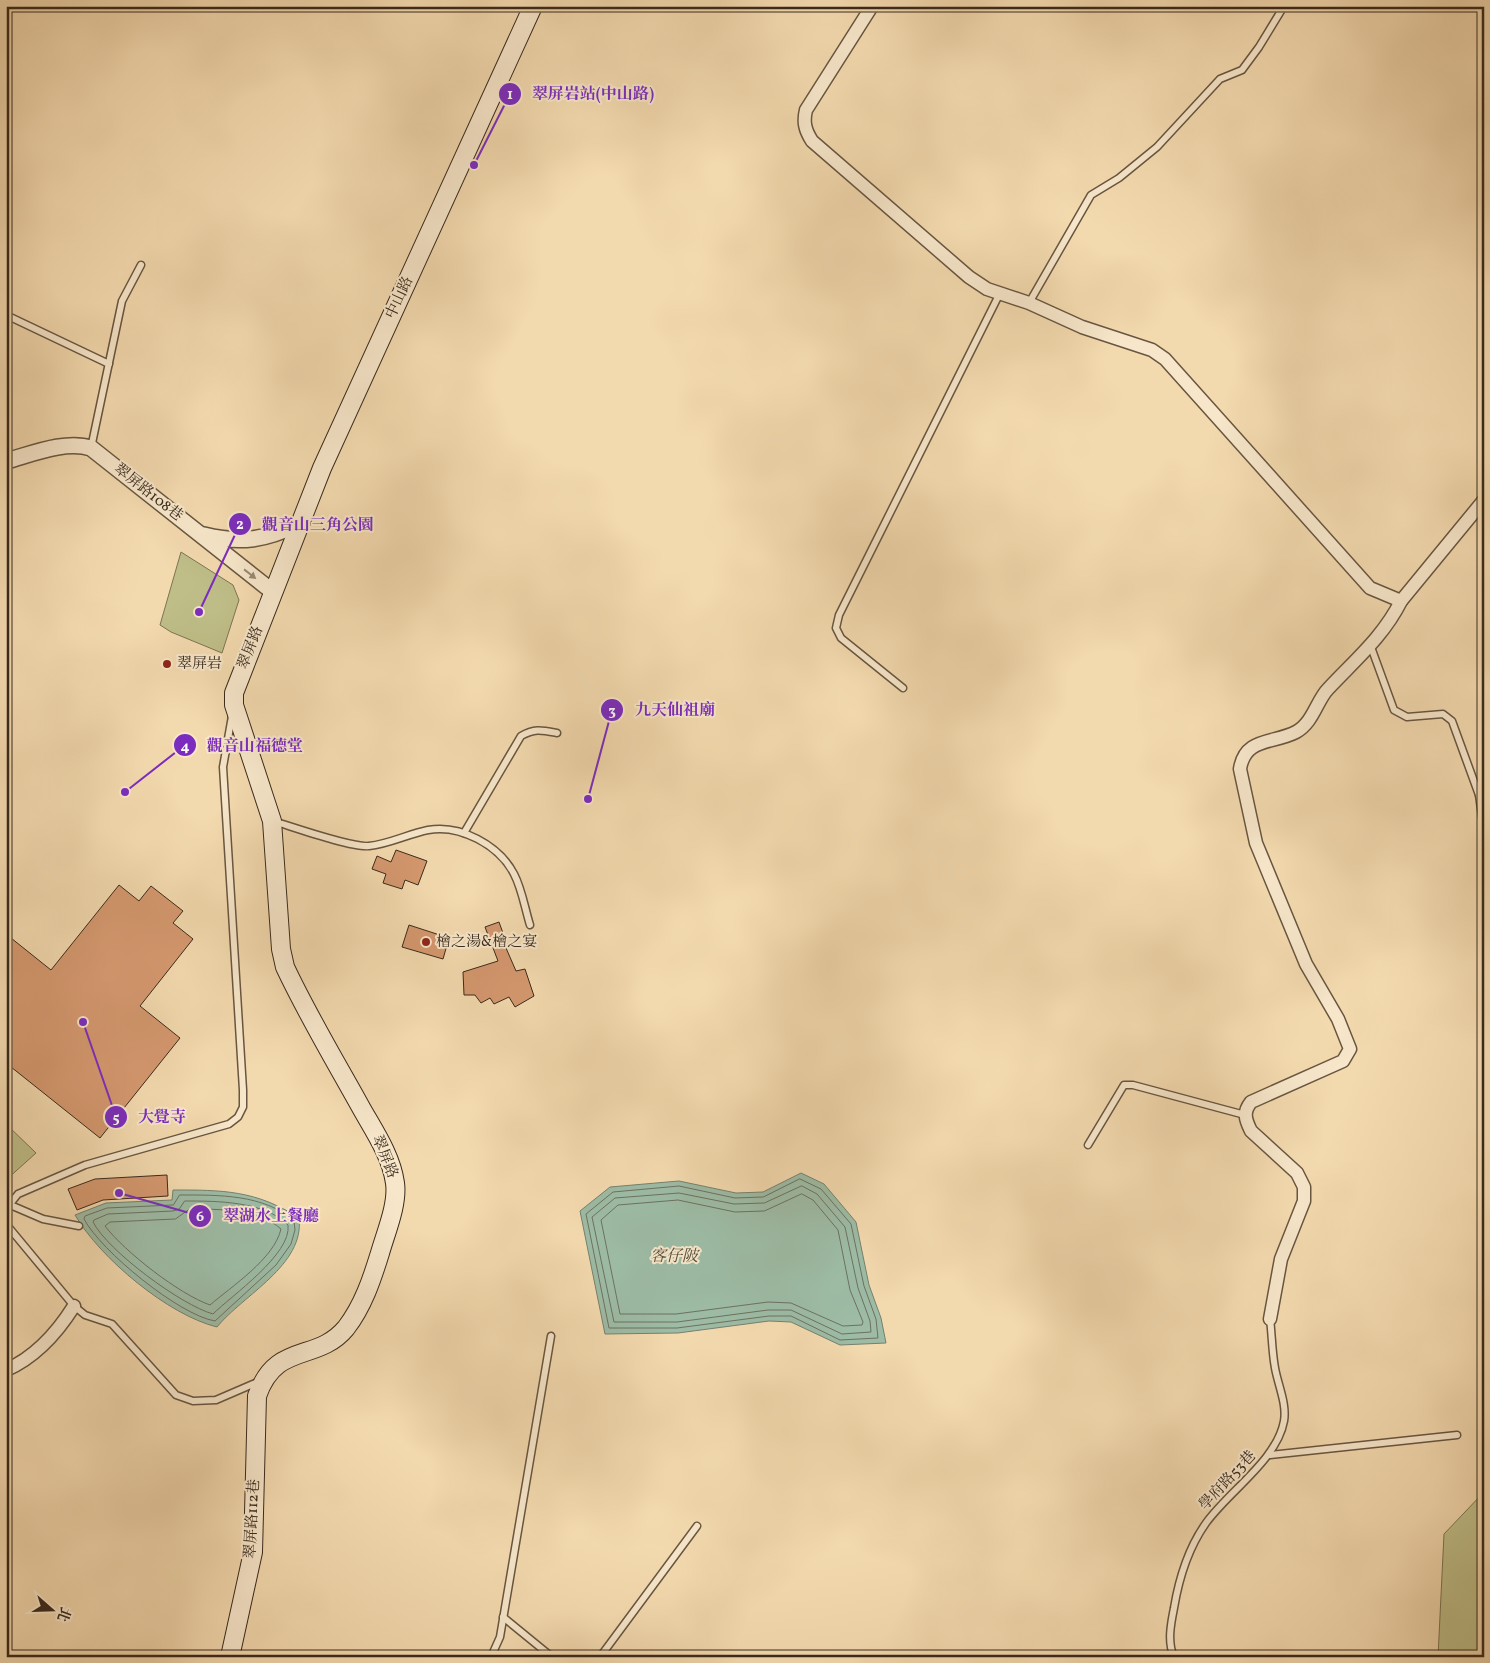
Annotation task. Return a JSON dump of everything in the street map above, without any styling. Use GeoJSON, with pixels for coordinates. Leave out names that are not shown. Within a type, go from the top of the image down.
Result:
{"type":"FeatureCollection","features":[{"type":"Feature","properties":{"kind":"main road","name":"中山路"},"geometry":{"type":"LineString","coordinates":[[273,592],[322,468],[533,6]]}},
{"type":"Feature","properties":{"kind":"main road","name":"翠屏路"},"geometry":{"type":"LineString","coordinates":[[263,1379],[287,1357],[326,1344],[345,1329],[360,1306],[372,1278],[390,1214],[395,1183],[381,1144],[285,967],[281,949],[272,821],[234,705],[234,693],[273,592]]}},
{"type":"Feature","properties":{"kind":"main road","name":"翠屏路112巷"},"geometry":{"type":"LineString","coordinates":[[230,1657],[253,1552],[257,1396],[263,1379]]}},
{"type":"Feature","properties":{"kind":"street"},"geometry":{"type":"LineString","coordinates":[[872,6],[806,110],[804,120],[806,132],[823,152],[969,277],[987,288],[1029,303],[1082,327],[1152,350],[1165,359],[1370,588],[1401,601]]}},
{"type":"Feature","properties":{"kind":"street"},"geometry":{"type":"LineString","coordinates":[[6,460],[67,446],[80,445],[91,448]]}},
{"type":"Feature","properties":{"kind":"street","name":"翠屏路108巷"},"geometry":{"type":"LineString","coordinates":[[91,448],[273,592]]}},
{"type":"Feature","properties":{"kind":"street"},"geometry":{"type":"LineString","coordinates":[[1270,1319],[1281,1259],[1304,1201],[1304,1187],[1297,1173],[1251,1131],[1245,1115],[1251,1102],[1343,1061],[1350,1050],[1349,1042],[1338,1019],[1306,964],[1256,843],[1240,769],[1242,757],[1254,746],[1297,731],[1320,704],[1326,690],[1371,647],[1392,619],[1401,601],[1484,500]]}},
{"type":"Feature","properties":{"kind":"street"},"geometry":{"type":"LineString","coordinates":[[200,534],[222,540],[246,541],[276,535],[300,522]]}},
{"type":"Feature","properties":{"kind":"street"},"geometry":{"type":"LineString","coordinates":[[6,1370],[40,1349],[60,1329],[74,1306]]}},
{"type":"Feature","properties":{"kind":"lane"},"geometry":{"type":"LineString","coordinates":[[1029,303],[1091,195],[1119,178],[1157,147],[1220,79],[1242,70],[1259,47],[1284,6]]}},
{"type":"Feature","properties":{"kind":"lane"},"geometry":{"type":"LineString","coordinates":[[91,448],[122,301],[141,265]]}},
{"type":"Feature","properties":{"kind":"lane"},"geometry":{"type":"LineString","coordinates":[[903,688],[841,638],[836,628],[837,621],[1000,293]]}},
{"type":"Feature","properties":{"kind":"lane"},"geometry":{"type":"LineString","coordinates":[[6,315],[109,364]]}},
{"type":"Feature","properties":{"kind":"lane"},"geometry":{"type":"LineString","coordinates":[[1371,647],[1394,710],[1408,717],[1442,714],[1452,720],[1481,796],[1484,831]]}},
{"type":"Feature","properties":{"kind":"lane","name":"翠屏路"},"geometry":{"type":"LineString","coordinates":[[7,1207],[18,1194],[85,1165],[202,1133],[230,1124],[238,1117],[242,1107],[243,1090],[223,767],[234,705]]}},
{"type":"Feature","properties":{"kind":"lane"},"geometry":{"type":"LineString","coordinates":[[464,833],[521,736],[531,730],[540,729],[557,733]]}},
{"type":"Feature","properties":{"kind":"lane"},"geometry":{"type":"LineString","coordinates":[[272,821],[367,846],[427,830],[448,828],[464,833],[504,858],[514,874],[530,925]]}},
{"type":"Feature","properties":{"kind":"lane"},"geometry":{"type":"LineString","coordinates":[[1088,1145],[1119,1090],[1124,1085],[1133,1085],[1245,1115]]}},
{"type":"Feature","properties":{"kind":"lane"},"geometry":{"type":"LineString","coordinates":[[7,1207],[43,1219],[79,1226]]}},
{"type":"Feature","properties":{"kind":"lane","name":"翠屏路"},"geometry":{"type":"LineString","coordinates":[[6,1224],[74,1306],[85,1315],[112,1324],[176,1395],[193,1401],[216,1400],[263,1379]]}},
{"type":"Feature","properties":{"kind":"lane","name":"學府路53巷"},"geometry":{"type":"LineString","coordinates":[[1174,1657],[1170,1630],[1181,1576],[1189,1556],[1206,1523],[1256,1467],[1270,1455],[1284,1421],[1284,1407],[1275,1367],[1270,1319]]}},
{"type":"Feature","properties":{"kind":"lane"},"geometry":{"type":"LineString","coordinates":[[491,1657],[500,1637],[551,1336]]}},
{"type":"Feature","properties":{"kind":"lane"},"geometry":{"type":"LineString","coordinates":[[1270,1455],[1457,1435]]}},
{"type":"Feature","properties":{"kind":"lane"},"geometry":{"type":"LineString","coordinates":[[600,1657],[697,1526]]}},
{"type":"Feature","properties":{"kind":"lane"},"geometry":{"type":"LineString","coordinates":[[503,1617],[552,1657]]}},
{"type":"Feature","properties":{"kind":"shaded area"},"geometry":{"type":"Polygon","coordinates":[[[181,552],[233,585],[239,600],[222,653],[171,632],[160,625],[181,552]]]}},
{"type":"Feature","properties":{"kind":"shaded area"},"geometry":{"type":"Polygon","coordinates":[[[6,1124],[36,1153],[6,1180],[6,1124]]]}},
{"type":"Feature","properties":{"kind":"shaded area"},"geometry":{"type":"Polygon","coordinates":[[[1484,1492],[1484,1657],[1438,1657],[1444,1534],[1484,1492]]]}},
{"type":"Feature","properties":{"kind":"water","name":"客仔陂"},"geometry":{"type":"Polygon","coordinates":[[[801,1173],[824,1184],[856,1222],[869,1285],[881,1318],[886,1343],[840,1345],[791,1322],[769,1321],[678,1333],[605,1334],[580,1211],[610,1187],[679,1181],[736,1193],[763,1192],[801,1173]]]}},
{"type":"Feature","properties":{"kind":"water"},"geometry":{"type":"Polygon","coordinates":[[[173,1190],[223,1191],[253,1197],[268,1202],[299,1218],[298,1235],[283,1265],[217,1327],[198,1321],[178,1310],[157,1298],[137,1283],[101,1249],[86,1232],[75,1215],[106,1203],[172,1200],[173,1190]]]}},
{"type":"Feature","properties":{"kind":"building"},"geometry":{"type":"Polygon","coordinates":[[[396,850],[427,861],[418,885],[405,880],[402,889],[383,883],[386,874],[372,869],[377,856],[391,862],[396,850]]]}},
{"type":"Feature","properties":{"kind":"building"},"geometry":{"type":"Polygon","coordinates":[[[119,885],[139,901],[151,886],[183,911],[173,923],[193,939],[140,1006],[180,1038],[100,1138],[6,1063],[6,934],[51,970],[119,885]]]}},
{"type":"Feature","properties":{"kind":"building"},"geometry":{"type":"Polygon","coordinates":[[[499,922],[508,947],[506,948],[516,971],[525,969],[534,996],[515,1007],[509,997],[494,1004],[490,998],[481,1003],[475,995],[464,995],[463,972],[498,961],[485,927],[499,922]]]}},
{"type":"Feature","properties":{"kind":"building","name":"檜之湯&檜之宴"},"geometry":{"type":"Polygon","coordinates":[[[409,925],[449,938],[443,959],[402,947],[409,925]]]}},
{"type":"Feature","properties":{"kind":"building"},"geometry":{"type":"Polygon","coordinates":[[[167,1175],[168,1196],[103,1200],[77,1210],[68,1189],[95,1179],[167,1175]]]}},
{"type":"Feature","properties":{"kind":"place","name":"翠屏岩站(中山路)"},"geometry":{"type":"Point","coordinates":[474,165]}},
{"type":"Feature","properties":{"kind":"place","name":"觀音山三角公園"},"geometry":{"type":"Point","coordinates":[199,612]}},
{"type":"Feature","properties":{"kind":"place","name":"翠屏岩"},"geometry":{"type":"Point","coordinates":[167,664]}},
{"type":"Feature","properties":{"kind":"place","name":"觀音山福德堂"},"geometry":{"type":"Point","coordinates":[125,792]}},
{"type":"Feature","properties":{"kind":"place","name":"九天仙祖廟"},"geometry":{"type":"Point","coordinates":[588,799]}},
{"type":"Feature","properties":{"kind":"place","name":"檜之湯&檜之宴"},"geometry":{"type":"Point","coordinates":[426,942]}},
{"type":"Feature","properties":{"kind":"place","name":"大覺寺"},"geometry":{"type":"Point","coordinates":[83,1022]}},
{"type":"Feature","properties":{"kind":"place","name":"翠湖水上餐廳"},"geometry":{"type":"Point","coordinates":[119,1193]}}]}
